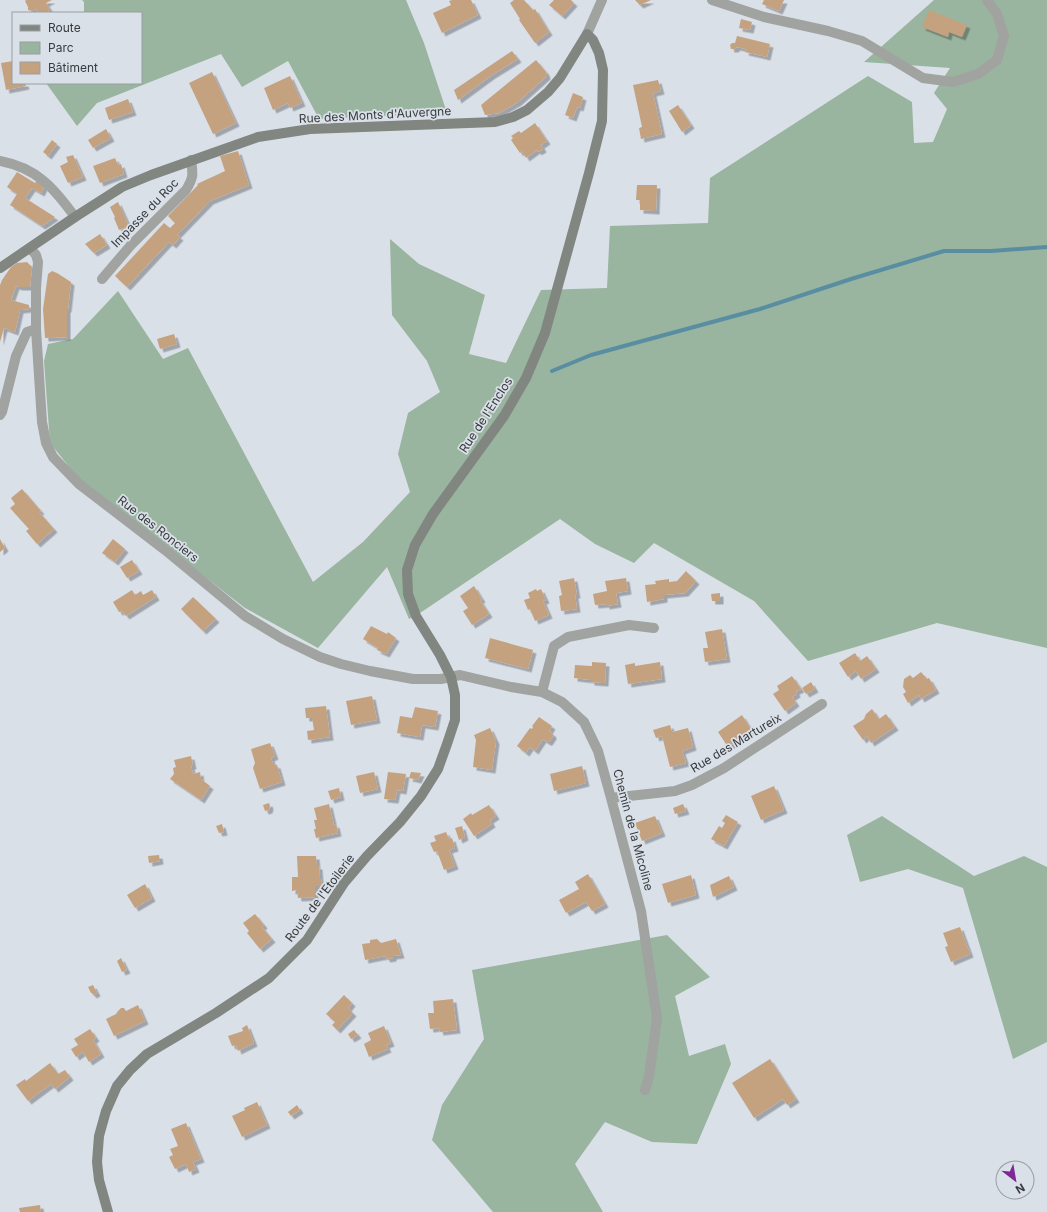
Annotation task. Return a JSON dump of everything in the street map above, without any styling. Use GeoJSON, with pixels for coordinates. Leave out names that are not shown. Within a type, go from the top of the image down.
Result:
{"type":"FeatureCollection","features":[{"type":"Feature","properties":{"kind":"street","name":"Rue des Monts d'Auvergne"},"geometry":{"type":"LineString","coordinates":[[0,268],[75,217],[122,188],[191,160],[258,137],[310,128],[494,122],[513,117],[528,110],[548,92],[560,78],[587,34],[602,0]]}},
{"type":"Feature","properties":{"kind":"street"},"geometry":{"type":"LineString","coordinates":[[712,0],[738,5],[764,17],[828,31],[862,41],[923,78],[952,82],[978,74],[997,60],[1004,36],[997,14],[987,0]]}},
{"type":"Feature","properties":{"kind":"street","name":"Rue de l'Enclos"},"geometry":{"type":"LineString","coordinates":[[451,677],[440,655],[416,616],[408,594],[407,570],[415,545],[433,514],[504,416],[522,385],[545,333],[585,189],[602,121],[602,70],[599,53],[593,40],[587,34]]}},
{"type":"Feature","properties":{"kind":"street","name":"Impasse du Roc"},"geometry":{"type":"LineString","coordinates":[[102,279],[131,245],[186,190],[192,181],[193,174],[191,160]]}},
{"type":"Feature","properties":{"kind":"street"},"geometry":{"type":"LineString","coordinates":[[0,161],[16,165],[30,171],[43,180],[65,203],[75,217]]}},
{"type":"Feature","properties":{"kind":"street","name":"Rue des Ronciers"},"geometry":{"type":"LineString","coordinates":[[30,248],[36,255],[38,262],[36,288],[36,329],[42,422],[46,443],[53,457],[79,484],[165,550],[245,616],[283,639],[320,657],[370,671],[413,679],[441,679],[451,677]]}},
{"type":"Feature","properties":{"kind":"street"},"geometry":{"type":"LineString","coordinates":[[0,415],[16,356],[27,332],[36,329]]}},
{"type":"Feature","properties":{"kind":"street"},"geometry":{"type":"LineString","coordinates":[[542,692],[554,646],[568,637],[629,625],[654,628]]}},
{"type":"Feature","properties":{"kind":"street","name":"Chemin de la Micoline"},"geometry":{"type":"LineString","coordinates":[[451,677],[460,675],[511,687],[542,692],[562,702],[584,722],[598,751],[641,911],[657,1018],[649,1077],[645,1090]]}},
{"type":"Feature","properties":{"kind":"street","name":"Route de l'Etoilerie"},"geometry":{"type":"LineString","coordinates":[[108,1212],[99,1180],[97,1162],[98,1143],[106,1111],[117,1086],[130,1070],[147,1054],[216,1013],[269,978],[307,940],[344,883],[367,856],[400,822],[421,796],[438,769],[455,720],[455,695],[451,677]]}},
{"type":"Feature","properties":{"kind":"street","name":"Rue des Martureix"},"geometry":{"type":"LineString","coordinates":[[611,798],[675,791],[692,785],[724,768],[822,704]]}},
{"type":"Feature","properties":{"kind":"green space"},"geometry":{"type":"Polygon","coordinates":[[[82,0],[406,0],[424,43],[447,113],[319,119],[288,61],[242,87],[221,54],[97,103],[77,126],[47,84],[142,84],[142,12],[84,12],[84,2],[82,0]]]}},
{"type":"Feature","properties":{"kind":"green space"},"geometry":{"type":"Polygon","coordinates":[[[934,0],[1047,0],[1047,648],[937,623],[808,661],[754,601],[654,543],[634,563],[595,544],[560,519],[409,619],[387,567],[318,648],[245,608],[79,479],[50,443],[44,361],[48,344],[73,339],[118,291],[163,359],[188,348],[313,582],[363,542],[410,492],[398,454],[408,413],[440,392],[427,361],[392,315],[390,239],[419,264],[485,295],[469,354],[506,363],[541,290],[607,288],[610,226],[708,223],[710,178],[868,76],[912,102],[914,143],[933,142],[947,109],[934,93],[950,68],[864,62],[934,0]]]}},
{"type":"Feature","properties":{"kind":"green space"},"geometry":{"type":"Polygon","coordinates":[[[882,816],[974,876],[1024,856],[1047,867],[1047,1042],[1013,1059],[963,888],[908,869],[860,882],[847,835],[882,816]]]}},
{"type":"Feature","properties":{"kind":"green space"},"geometry":{"type":"Polygon","coordinates":[[[667,935],[710,977],[675,996],[689,1056],[725,1044],[731,1064],[697,1144],[652,1142],[605,1122],[575,1164],[603,1212],[493,1212],[432,1140],[442,1105],[484,1039],[472,970],[667,935]]]}},
{"type":"Feature","properties":{"kind":"building"},"geometry":{"type":"Polygon","coordinates":[[[52,0],[46,3],[50,10],[47,12],[38,12],[36,9],[32,11],[28,10],[25,1],[52,0]]]}},
{"type":"Feature","properties":{"kind":"building"},"geometry":{"type":"Polygon","coordinates":[[[471,0],[478,15],[442,33],[433,13],[451,5],[449,1],[471,0]]]}},
{"type":"Feature","properties":{"kind":"building"},"geometry":{"type":"Polygon","coordinates":[[[514,0],[524,0],[533,10],[535,9],[549,32],[535,43],[519,20],[520,19],[510,3],[514,0]]]}},
{"type":"Feature","properties":{"kind":"building"},"geometry":{"type":"Polygon","coordinates":[[[554,0],[571,0],[574,3],[562,16],[549,5],[554,0]]]}},
{"type":"Feature","properties":{"kind":"building"},"geometry":{"type":"Polygon","coordinates":[[[635,0],[651,0],[640,5],[635,0]]]}},
{"type":"Feature","properties":{"kind":"building"},"geometry":{"type":"Polygon","coordinates":[[[764,0],[784,0],[779,11],[762,4],[764,0]]]}},
{"type":"Feature","properties":{"kind":"building"},"geometry":{"type":"Polygon","coordinates":[[[929,10],[967,25],[962,37],[949,32],[948,37],[922,27],[929,10]]]}},
{"type":"Feature","properties":{"kind":"building"},"geometry":{"type":"Polygon","coordinates":[[[741,19],[752,22],[750,30],[739,28],[741,19]]]}},
{"type":"Feature","properties":{"kind":"building"},"geometry":{"type":"Polygon","coordinates":[[[737,36],[770,44],[767,57],[745,52],[746,49],[737,47],[735,49],[731,49],[730,45],[735,43],[737,36]]]}},
{"type":"Feature","properties":{"kind":"building"},"geometry":{"type":"Polygon","coordinates":[[[512,51],[518,59],[492,75],[458,100],[454,90],[512,51]]]}},
{"type":"Feature","properties":{"kind":"building"},"geometry":{"type":"Polygon","coordinates":[[[536,60],[546,72],[547,76],[518,102],[499,113],[485,115],[481,105],[536,60]]]}},
{"type":"Feature","properties":{"kind":"building"},"geometry":{"type":"Polygon","coordinates":[[[12,61],[12,84],[25,84],[26,86],[6,90],[1,63],[12,61]]]}},
{"type":"Feature","properties":{"kind":"building"},"geometry":{"type":"Polygon","coordinates":[[[212,72],[236,123],[213,134],[189,83],[212,72]]]}},
{"type":"Feature","properties":{"kind":"building"},"geometry":{"type":"Polygon","coordinates":[[[290,76],[302,103],[290,108],[288,103],[273,110],[264,88],[290,76]]]}},
{"type":"Feature","properties":{"kind":"building"},"geometry":{"type":"Polygon","coordinates":[[[658,80],[661,91],[653,93],[662,134],[641,139],[639,128],[642,127],[633,85],[658,80]]]}},
{"type":"Feature","properties":{"kind":"building"},"geometry":{"type":"Polygon","coordinates":[[[573,93],[583,97],[580,108],[577,107],[573,118],[565,115],[573,93]]]}},
{"type":"Feature","properties":{"kind":"building"},"geometry":{"type":"Polygon","coordinates":[[[128,99],[133,112],[109,120],[105,108],[128,99]]]}},
{"type":"Feature","properties":{"kind":"building"},"geometry":{"type":"Polygon","coordinates":[[[678,105],[691,125],[682,132],[669,111],[678,105]]]}},
{"type":"Feature","properties":{"kind":"building"},"geometry":{"type":"Polygon","coordinates":[[[535,123],[547,141],[541,145],[543,149],[538,152],[537,150],[526,158],[522,151],[520,153],[511,140],[513,138],[511,136],[519,131],[521,133],[535,123]]]}},
{"type":"Feature","properties":{"kind":"building"},"geometry":{"type":"Polygon","coordinates":[[[106,129],[111,138],[93,148],[88,140],[106,129]]]}},
{"type":"Feature","properties":{"kind":"building"},"geometry":{"type":"Polygon","coordinates":[[[52,140],[57,144],[48,156],[43,152],[52,140]]]}},
{"type":"Feature","properties":{"kind":"building"},"geometry":{"type":"Polygon","coordinates":[[[238,151],[249,185],[210,201],[177,235],[180,237],[173,245],[169,242],[127,287],[115,276],[164,223],[170,228],[175,223],[168,216],[198,185],[197,184],[225,171],[220,156],[238,151]]]}},
{"type":"Feature","properties":{"kind":"building"},"geometry":{"type":"Polygon","coordinates":[[[73,155],[83,177],[68,183],[60,166],[68,162],[66,157],[73,155]]]}},
{"type":"Feature","properties":{"kind":"building"},"geometry":{"type":"Polygon","coordinates":[[[115,158],[118,165],[121,164],[124,174],[100,183],[93,166],[115,158]]]}},
{"type":"Feature","properties":{"kind":"building"},"geometry":{"type":"Polygon","coordinates":[[[17,172],[35,183],[37,180],[44,187],[41,193],[32,188],[25,198],[55,217],[42,226],[10,205],[17,194],[7,187],[17,172]]]}},
{"type":"Feature","properties":{"kind":"building"},"geometry":{"type":"Polygon","coordinates":[[[637,185],[657,185],[656,211],[640,210],[640,200],[636,200],[637,185]]]}},
{"type":"Feature","properties":{"kind":"building"},"geometry":{"type":"Polygon","coordinates":[[[118,202],[129,226],[119,230],[110,207],[118,202]]]}},
{"type":"Feature","properties":{"kind":"building"},"geometry":{"type":"Polygon","coordinates":[[[100,234],[107,245],[94,253],[85,244],[100,234]]]}},
{"type":"Feature","properties":{"kind":"building"},"geometry":{"type":"Polygon","coordinates":[[[27,262],[32,267],[30,287],[16,286],[11,300],[29,305],[29,309],[20,310],[15,332],[4,328],[0,342],[0,285],[11,267],[17,263],[27,262]]]}},
{"type":"Feature","properties":{"kind":"building"},"geometry":{"type":"Polygon","coordinates":[[[52,271],[71,282],[67,309],[67,337],[45,338],[43,309],[48,274],[52,271]]]}},
{"type":"Feature","properties":{"kind":"building"},"geometry":{"type":"Polygon","coordinates":[[[174,334],[177,344],[160,349],[157,339],[174,334]]]}},
{"type":"Feature","properties":{"kind":"building"},"geometry":{"type":"Polygon","coordinates":[[[22,489],[54,529],[37,544],[26,531],[29,529],[10,508],[15,504],[11,498],[22,489]]]}},
{"type":"Feature","properties":{"kind":"building"},"geometry":{"type":"Polygon","coordinates":[[[0,539],[5,548],[0,552],[0,539]]]}},
{"type":"Feature","properties":{"kind":"building"},"geometry":{"type":"Polygon","coordinates":[[[113,539],[125,549],[115,562],[102,553],[113,539]]]}},
{"type":"Feature","properties":{"kind":"building"},"geometry":{"type":"Polygon","coordinates":[[[132,560],[139,571],[127,578],[120,567],[132,560]]]}},
{"type":"Feature","properties":{"kind":"building"},"geometry":{"type":"Polygon","coordinates":[[[686,571],[696,581],[685,593],[664,595],[664,599],[647,602],[645,585],[656,584],[655,581],[669,579],[669,582],[677,581],[686,571]]]}},
{"type":"Feature","properties":{"kind":"building"},"geometry":{"type":"Polygon","coordinates":[[[574,578],[577,595],[575,595],[577,609],[561,611],[559,596],[562,595],[559,581],[574,578]]]}},
{"type":"Feature","properties":{"kind":"building"},"geometry":{"type":"Polygon","coordinates":[[[626,578],[628,591],[616,593],[618,604],[606,606],[606,604],[595,605],[593,594],[607,591],[605,581],[626,578]]]}},
{"type":"Feature","properties":{"kind":"building"},"geometry":{"type":"Polygon","coordinates":[[[474,586],[482,599],[480,600],[489,614],[472,625],[463,611],[468,608],[460,596],[474,586]]]}},
{"type":"Feature","properties":{"kind":"building"},"geometry":{"type":"Polygon","coordinates":[[[536,589],[537,591],[541,589],[546,600],[543,601],[549,615],[535,621],[524,600],[530,598],[528,593],[536,589]]]}},
{"type":"Feature","properties":{"kind":"building"},"geometry":{"type":"Polygon","coordinates":[[[132,590],[135,595],[141,591],[143,595],[152,590],[156,597],[126,616],[122,611],[119,612],[113,602],[132,590]]]}},
{"type":"Feature","properties":{"kind":"building"},"geometry":{"type":"Polygon","coordinates":[[[720,593],[720,601],[712,601],[711,594],[720,593]]]}},
{"type":"Feature","properties":{"kind":"building"},"geometry":{"type":"Polygon","coordinates":[[[193,597],[216,619],[203,631],[181,609],[193,597]]]}},
{"type":"Feature","properties":{"kind":"building"},"geometry":{"type":"Polygon","coordinates":[[[371,626],[387,634],[388,632],[396,638],[386,654],[377,650],[378,648],[363,639],[371,626]]]}},
{"type":"Feature","properties":{"kind":"building"},"geometry":{"type":"Polygon","coordinates":[[[722,629],[727,659],[705,662],[703,648],[708,648],[705,632],[722,629]]]}},
{"type":"Feature","properties":{"kind":"building"},"geometry":{"type":"Polygon","coordinates":[[[490,638],[533,650],[528,669],[485,658],[490,638]]]}},
{"type":"Feature","properties":{"kind":"building"},"geometry":{"type":"Polygon","coordinates":[[[855,653],[860,661],[867,656],[876,669],[861,679],[856,671],[848,677],[839,663],[855,653]]]}},
{"type":"Feature","properties":{"kind":"building"},"geometry":{"type":"Polygon","coordinates":[[[592,662],[606,663],[605,683],[591,682],[591,680],[574,678],[575,665],[592,666],[592,662]]]}},
{"type":"Feature","properties":{"kind":"building"},"geometry":{"type":"Polygon","coordinates":[[[660,662],[662,679],[628,684],[625,665],[635,663],[635,666],[660,662]]]}},
{"type":"Feature","properties":{"kind":"building"},"geometry":{"type":"Polygon","coordinates":[[[921,672],[927,679],[929,678],[936,690],[921,699],[919,695],[908,703],[903,694],[906,692],[903,687],[904,679],[910,675],[913,678],[921,672]]]}},
{"type":"Feature","properties":{"kind":"building"},"geometry":{"type":"Polygon","coordinates":[[[792,676],[801,689],[796,691],[797,694],[792,697],[796,703],[785,711],[773,694],[779,690],[777,686],[792,676]]]}},
{"type":"Feature","properties":{"kind":"building"},"geometry":{"type":"Polygon","coordinates":[[[811,682],[815,689],[806,694],[802,688],[811,682]]]}},
{"type":"Feature","properties":{"kind":"building"},"geometry":{"type":"Polygon","coordinates":[[[372,696],[377,720],[351,725],[346,701],[372,696]]]}},
{"type":"Feature","properties":{"kind":"building"},"geometry":{"type":"Polygon","coordinates":[[[326,706],[330,737],[308,740],[307,731],[314,730],[312,718],[306,718],[305,708],[326,706]]]}},
{"type":"Feature","properties":{"kind":"building"},"geometry":{"type":"Polygon","coordinates":[[[415,707],[438,711],[435,727],[422,725],[420,737],[397,733],[400,716],[412,718],[415,707]]]}},
{"type":"Feature","properties":{"kind":"building"},"geometry":{"type":"Polygon","coordinates":[[[872,709],[879,719],[886,714],[895,727],[871,743],[867,736],[863,740],[853,726],[864,719],[866,714],[872,709]]]}},
{"type":"Feature","properties":{"kind":"building"},"geometry":{"type":"Polygon","coordinates":[[[742,715],[752,731],[728,747],[718,732],[742,715]]]}},
{"type":"Feature","properties":{"kind":"building"},"geometry":{"type":"Polygon","coordinates":[[[539,717],[552,726],[549,731],[553,734],[553,736],[549,742],[543,739],[535,751],[530,747],[526,753],[517,746],[530,728],[532,729],[532,726],[539,717]]]}},
{"type":"Feature","properties":{"kind":"building"},"geometry":{"type":"Polygon","coordinates":[[[670,725],[672,732],[688,728],[693,747],[682,751],[686,763],[670,767],[662,736],[656,738],[653,730],[670,725]]]}},
{"type":"Feature","properties":{"kind":"building"},"geometry":{"type":"Polygon","coordinates":[[[490,728],[496,741],[492,770],[473,767],[476,740],[474,735],[490,728]]]}},
{"type":"Feature","properties":{"kind":"building"},"geometry":{"type":"Polygon","coordinates":[[[270,743],[275,756],[271,758],[273,764],[277,765],[282,782],[260,789],[253,768],[255,763],[251,749],[270,743]]]}},
{"type":"Feature","properties":{"kind":"building"},"geometry":{"type":"Polygon","coordinates":[[[191,756],[193,774],[200,772],[201,779],[210,786],[201,800],[170,779],[174,774],[173,768],[176,767],[174,760],[191,756]]]}},
{"type":"Feature","properties":{"kind":"building"},"geometry":{"type":"Polygon","coordinates":[[[582,766],[586,783],[554,791],[550,774],[582,766]]]}},
{"type":"Feature","properties":{"kind":"building"},"geometry":{"type":"Polygon","coordinates":[[[374,772],[378,789],[360,793],[356,776],[374,772]]]}},
{"type":"Feature","properties":{"kind":"building"},"geometry":{"type":"Polygon","coordinates":[[[388,772],[406,774],[403,791],[397,790],[395,800],[384,799],[388,772]]]}},
{"type":"Feature","properties":{"kind":"building"},"geometry":{"type":"Polygon","coordinates":[[[411,772],[421,773],[418,780],[409,778],[411,772]]]}},
{"type":"Feature","properties":{"kind":"building"},"geometry":{"type":"Polygon","coordinates":[[[774,786],[784,810],[761,820],[751,796],[774,786]]]}},
{"type":"Feature","properties":{"kind":"building"},"geometry":{"type":"Polygon","coordinates":[[[339,788],[341,797],[331,800],[328,791],[339,788]]]}},
{"type":"Feature","properties":{"kind":"building"},"geometry":{"type":"Polygon","coordinates":[[[269,803],[269,810],[265,811],[263,805],[269,803]]]}},
{"type":"Feature","properties":{"kind":"building"},"geometry":{"type":"Polygon","coordinates":[[[329,804],[334,825],[336,824],[338,833],[316,838],[314,820],[317,820],[314,808],[329,804]]]}},
{"type":"Feature","properties":{"kind":"building"},"geometry":{"type":"Polygon","coordinates":[[[683,804],[686,811],[675,814],[673,808],[683,804]]]}},
{"type":"Feature","properties":{"kind":"building"},"geometry":{"type":"Polygon","coordinates":[[[489,805],[496,816],[490,820],[492,824],[474,836],[463,819],[471,813],[472,815],[489,805]]]}},
{"type":"Feature","properties":{"kind":"building"},"geometry":{"type":"Polygon","coordinates":[[[726,815],[738,822],[724,846],[711,839],[719,826],[722,828],[725,823],[722,821],[726,815]]]}},
{"type":"Feature","properties":{"kind":"building"},"geometry":{"type":"Polygon","coordinates":[[[655,816],[662,833],[642,841],[635,823],[655,816]]]}},
{"type":"Feature","properties":{"kind":"building"},"geometry":{"type":"Polygon","coordinates":[[[222,824],[224,832],[219,833],[216,826],[222,824]]]}},
{"type":"Feature","properties":{"kind":"building"},"geometry":{"type":"Polygon","coordinates":[[[462,826],[465,837],[459,840],[455,828],[462,826]]]}},
{"type":"Feature","properties":{"kind":"building"},"geometry":{"type":"Polygon","coordinates":[[[446,832],[449,839],[452,838],[455,848],[449,850],[455,866],[444,870],[437,851],[434,852],[430,843],[436,841],[434,836],[446,832]]]}},
{"type":"Feature","properties":{"kind":"building"},"geometry":{"type":"Polygon","coordinates":[[[159,855],[160,861],[149,863],[148,856],[159,855]]]}},
{"type":"Feature","properties":{"kind":"building"},"geometry":{"type":"Polygon","coordinates":[[[297,856],[316,856],[322,886],[315,886],[315,897],[298,898],[297,890],[292,891],[292,877],[298,877],[297,856]]]}},
{"type":"Feature","properties":{"kind":"building"},"geometry":{"type":"Polygon","coordinates":[[[588,874],[605,904],[592,911],[586,902],[566,913],[559,900],[579,889],[575,882],[588,874]]]}},
{"type":"Feature","properties":{"kind":"building"},"geometry":{"type":"Polygon","coordinates":[[[691,875],[696,895],[668,903],[662,884],[691,875]]]}},
{"type":"Feature","properties":{"kind":"building"},"geometry":{"type":"Polygon","coordinates":[[[729,876],[734,887],[713,897],[710,885],[729,876]]]}},
{"type":"Feature","properties":{"kind":"building"},"geometry":{"type":"Polygon","coordinates":[[[145,884],[152,898],[135,908],[127,895],[145,884]]]}},
{"type":"Feature","properties":{"kind":"building"},"geometry":{"type":"Polygon","coordinates":[[[255,914],[264,925],[262,927],[272,939],[260,949],[247,933],[249,931],[243,923],[255,914]]]}},
{"type":"Feature","properties":{"kind":"building"},"geometry":{"type":"Polygon","coordinates":[[[960,927],[970,954],[951,962],[945,947],[948,946],[943,933],[960,927]]]}},
{"type":"Feature","properties":{"kind":"building"},"geometry":{"type":"Polygon","coordinates":[[[377,939],[381,943],[396,939],[401,955],[393,956],[393,958],[387,959],[385,956],[365,960],[362,944],[370,943],[370,940],[377,939]]]}},
{"type":"Feature","properties":{"kind":"building"},"geometry":{"type":"Polygon","coordinates":[[[121,958],[127,970],[122,972],[117,961],[121,958]]]}},
{"type":"Feature","properties":{"kind":"building"},"geometry":{"type":"Polygon","coordinates":[[[93,985],[97,993],[93,995],[88,987],[93,985]]]}},
{"type":"Feature","properties":{"kind":"building"},"geometry":{"type":"Polygon","coordinates":[[[344,995],[352,1003],[348,1008],[353,1013],[337,1030],[332,1025],[335,1022],[326,1014],[344,995]]]}},
{"type":"Feature","properties":{"kind":"building"},"geometry":{"type":"Polygon","coordinates":[[[453,999],[457,1030],[440,1032],[439,1028],[430,1029],[428,1013],[434,1013],[433,1001],[453,999]]]}},
{"type":"Feature","properties":{"kind":"building"},"geometry":{"type":"Polygon","coordinates":[[[138,1005],[145,1021],[114,1036],[106,1019],[116,1014],[121,1008],[124,1008],[126,1011],[138,1005]]]}},
{"type":"Feature","properties":{"kind":"building"},"geometry":{"type":"Polygon","coordinates":[[[247,1025],[254,1043],[238,1051],[236,1045],[232,1046],[228,1036],[243,1031],[242,1028],[247,1025]]]}},
{"type":"Feature","properties":{"kind":"building"},"geometry":{"type":"Polygon","coordinates":[[[384,1026],[391,1043],[386,1045],[388,1049],[369,1057],[364,1044],[371,1040],[368,1033],[384,1026]]]}},
{"type":"Feature","properties":{"kind":"building"},"geometry":{"type":"Polygon","coordinates":[[[90,1029],[96,1038],[93,1040],[101,1054],[89,1062],[83,1052],[76,1057],[71,1049],[78,1045],[74,1039],[90,1029]]]}},
{"type":"Feature","properties":{"kind":"building"},"geometry":{"type":"Polygon","coordinates":[[[354,1030],[358,1035],[351,1039],[348,1034],[354,1030]]]}},
{"type":"Feature","properties":{"kind":"building"},"geometry":{"type":"Polygon","coordinates":[[[770,1059],[796,1099],[787,1105],[783,1099],[754,1118],[732,1083],[770,1059]]]}},
{"type":"Feature","properties":{"kind":"building"},"geometry":{"type":"Polygon","coordinates":[[[50,1063],[58,1074],[65,1070],[70,1077],[55,1089],[51,1084],[28,1101],[16,1085],[25,1079],[26,1081],[50,1063]]]}},
{"type":"Feature","properties":{"kind":"building"},"geometry":{"type":"Polygon","coordinates":[[[257,1102],[267,1125],[242,1137],[232,1116],[257,1102]]]}},
{"type":"Feature","properties":{"kind":"building"},"geometry":{"type":"Polygon","coordinates":[[[297,1105],[300,1110],[291,1116],[288,1112],[297,1105]]]}},
{"type":"Feature","properties":{"kind":"building"},"geometry":{"type":"Polygon","coordinates":[[[186,1123],[201,1159],[193,1162],[196,1169],[189,1172],[186,1164],[175,1169],[169,1157],[173,1155],[170,1149],[178,1146],[171,1129],[186,1123]]]}},
{"type":"Feature","properties":{"kind":"building"},"geometry":{"type":"Polygon","coordinates":[[[40,1205],[41,1212],[20,1212],[19,1208],[40,1205]]]}},
{"type":"Feature","properties":{"kind":"waterway"},"geometry":{"type":"LineString","coordinates":[[552,371],[591,355],[760,309],[851,279],[944,251],[991,251],[1047,247]]}}]}
